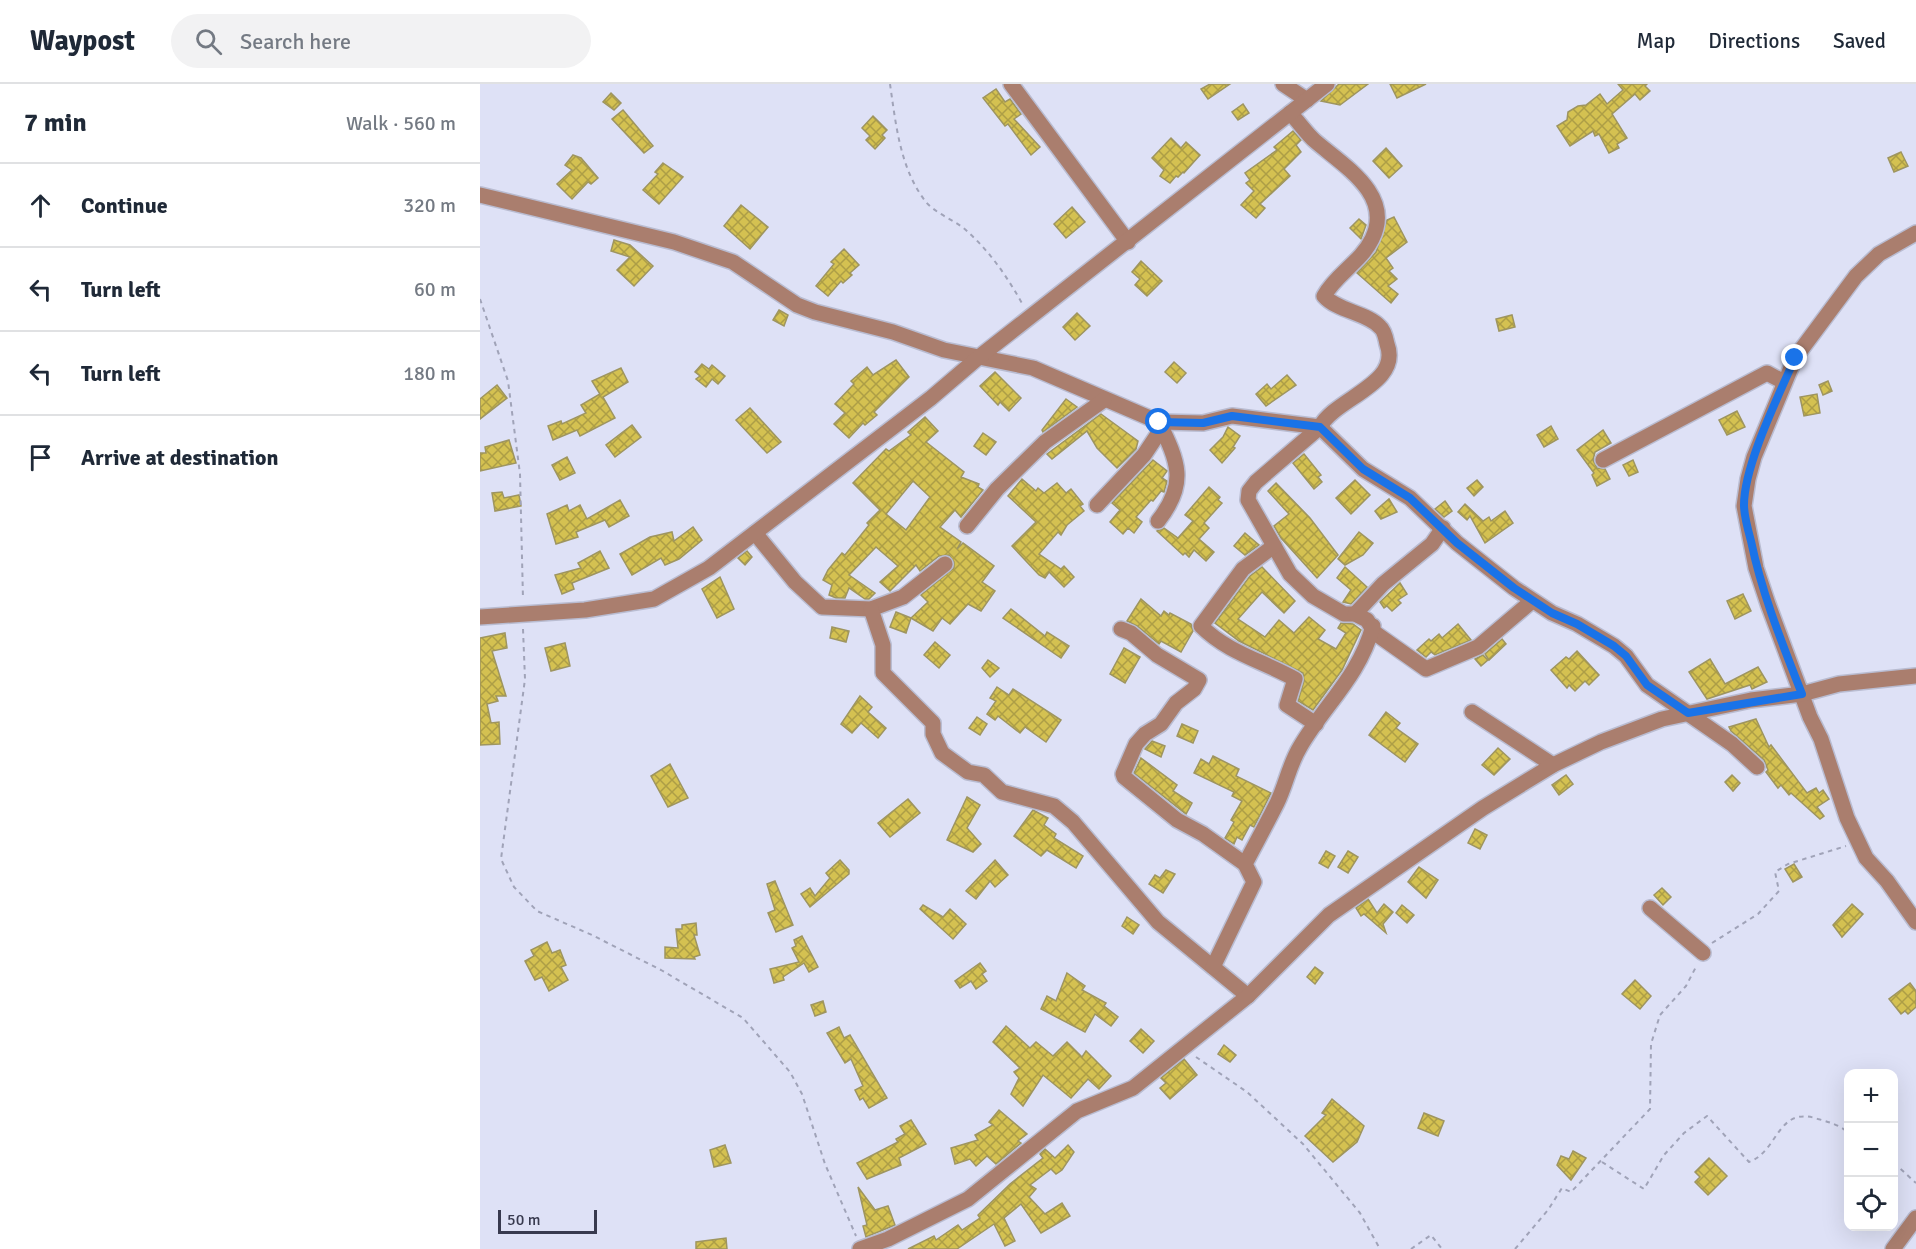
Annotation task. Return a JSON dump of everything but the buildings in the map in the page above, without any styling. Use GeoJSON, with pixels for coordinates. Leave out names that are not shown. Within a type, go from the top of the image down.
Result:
{"type":"FeatureCollection","features":[{"type":"Feature","properties":{"kind":"street"},"geometry":{"type":"LineString","coordinates":[[1011,84],[1128,242]]}},
{"type":"Feature","properties":{"kind":"street"},"geometry":{"type":"LineString","coordinates":[[1283,84],[1306,100]]}},
{"type":"Feature","properties":{"kind":"street"},"geometry":{"type":"LineString","coordinates":[[480,617],[585,610],[654,599],[709,568],[931,398],[979,357],[1327,84]]}},
{"type":"Feature","properties":{"kind":"street"},"geometry":{"type":"LineString","coordinates":[[1290,113],[1314,140],[1354,172],[1377,205],[1379,220],[1372,240],[1324,296],[1380,327],[1391,354],[1390,361],[1377,379],[1335,409],[1320,427],[1256,482],[1249,491],[1248,500],[1290,574],[1312,596],[1344,614],[1354,614],[1373,626],[1375,633],[1388,644],[1426,669],[1431,669],[1478,647],[1532,601]]}},
{"type":"Feature","properties":{"kind":"street"},"geometry":{"type":"LineString","coordinates":[[480,195],[674,242],[733,262],[798,305],[815,312],[893,332],[944,350],[1052,374],[1160,425],[1203,423],[1232,416],[1320,427],[1363,469],[1410,498],[1457,543],[1532,601],[1614,646],[1626,656],[1647,685],[1732,744],[1757,767]]}},
{"type":"Feature","properties":{"kind":"street"},"geometry":{"type":"LineString","coordinates":[[1916,233],[1879,254],[1856,276],[1802,348],[1784,382],[1754,457],[1744,506],[1765,595],[1821,739],[1857,841],[1866,858],[1887,881],[1916,922]]}},
{"type":"Feature","properties":{"kind":"street"},"geometry":{"type":"LineString","coordinates":[[1603,460],[1767,373],[1784,382]]}},
{"type":"Feature","properties":{"kind":"street"},"geometry":{"type":"LineString","coordinates":[[967,526],[998,489],[1045,442],[1104,400]]}},
{"type":"Feature","properties":{"kind":"street"},"geometry":{"type":"LineString","coordinates":[[1097,505],[1144,455],[1160,425]]}},
{"type":"Feature","properties":{"kind":"street"},"geometry":{"type":"LineString","coordinates":[[1158,521],[1168,508],[1178,479],[1175,453],[1160,425]]}},
{"type":"Feature","properties":{"kind":"street"},"geometry":{"type":"LineString","coordinates":[[1354,614],[1383,584],[1432,543],[1443,528]]}},
{"type":"Feature","properties":{"kind":"street"},"geometry":{"type":"LineString","coordinates":[[755,533],[795,582],[822,607],[871,609],[903,597],[945,564]]}},
{"type":"Feature","properties":{"kind":"street"},"geometry":{"type":"LineString","coordinates":[[1274,546],[1243,569],[1201,626],[1235,652],[1272,666],[1295,680],[1287,705],[1316,724]]}},
{"type":"Feature","properties":{"kind":"street"},"geometry":{"type":"LineString","coordinates":[[871,609],[883,645],[883,673],[933,723],[933,734],[942,753],[968,772],[984,775],[1002,792],[1054,806],[1072,822],[1111,865],[1158,922],[1248,996]]}},
{"type":"Feature","properties":{"kind":"street"},"geometry":{"type":"LineString","coordinates":[[1245,864],[1277,804],[1288,769],[1362,658],[1373,626]]}},
{"type":"Feature","properties":{"kind":"street"},"geometry":{"type":"LineString","coordinates":[[1121,629],[1131,633],[1157,655],[1199,681],[1194,689],[1176,702],[1161,724],[1145,734],[1136,744],[1123,774],[1124,777],[1177,820],[1203,834],[1245,864],[1254,882],[1213,968]]}},
{"type":"Feature","properties":{"kind":"street"},"geometry":{"type":"LineString","coordinates":[[860,1249],[920,1224],[968,1199],[1077,1111],[1133,1088],[1248,996],[1329,915],[1482,808],[1553,765],[1632,730],[1688,713],[1802,694],[1839,684],[1916,676]]}},
{"type":"Feature","properties":{"kind":"street"},"geometry":{"type":"LineString","coordinates":[[1472,712],[1553,765]]}},
{"type":"Feature","properties":{"kind":"street"},"geometry":{"type":"LineString","coordinates":[[1650,908],[1703,953]]}},
{"type":"Feature","properties":{"kind":"street"},"geometry":{"type":"LineString","coordinates":[[1893,1249],[1916,1218]]}},
{"type":"Feature","properties":{"kind":"path"},"geometry":{"type":"LineString","coordinates":[[890,84],[904,163],[915,185],[928,204],[967,231],[1003,270],[1030,318]]}},
{"type":"Feature","properties":{"kind":"path"},"geometry":{"type":"LineString","coordinates":[[480,299],[508,381],[520,474],[525,679],[501,859],[514,887],[537,911],[641,960],[743,1018],[790,1072],[798,1086],[825,1164],[860,1249]]}},
{"type":"Feature","properties":{"kind":"path"},"geometry":{"type":"LineString","coordinates":[[1515,1249],[1548,1210],[1562,1188],[1571,1192],[1650,1109],[1651,1044],[1660,1015],[1686,986],[1708,946],[1758,914],[1779,891],[1776,873],[1782,868],[1857,841]]}},
{"type":"Feature","properties":{"kind":"path"},"geometry":{"type":"LineString","coordinates":[[1183,1048],[1247,1092],[1302,1144],[1360,1213],[1380,1249]]}},
{"type":"Feature","properties":{"kind":"path"},"geometry":{"type":"LineString","coordinates":[[1602,1162],[1627,1181],[1644,1189],[1664,1155],[1684,1133],[1707,1116],[1749,1162],[1768,1147],[1789,1120],[1802,1116],[1837,1124],[1844,1129]]}},
{"type":"Feature","properties":{"kind":"path"},"geometry":{"type":"LineString","coordinates":[[1898,1167],[1916,1183]]}},
{"type":"Feature","properties":{"kind":"path"},"geometry":{"type":"LineString","coordinates":[[1411,1249],[1431,1235],[1442,1249]]}},
{"type":"Feature","properties":{"kind":"route"},"geometry":{"type":"LineString","coordinates":[[1159,422],[1203,423],[1232,416],[1304,423],[1320,427],[1329,433],[1349,457],[1363,469],[1410,498],[1457,543],[1514,588],[1552,613],[1577,624],[1614,646],[1626,656],[1647,685],[1688,713],[1751,700],[1802,694],[1756,568],[1744,506],[1754,457],[1795,358]]}}]}
